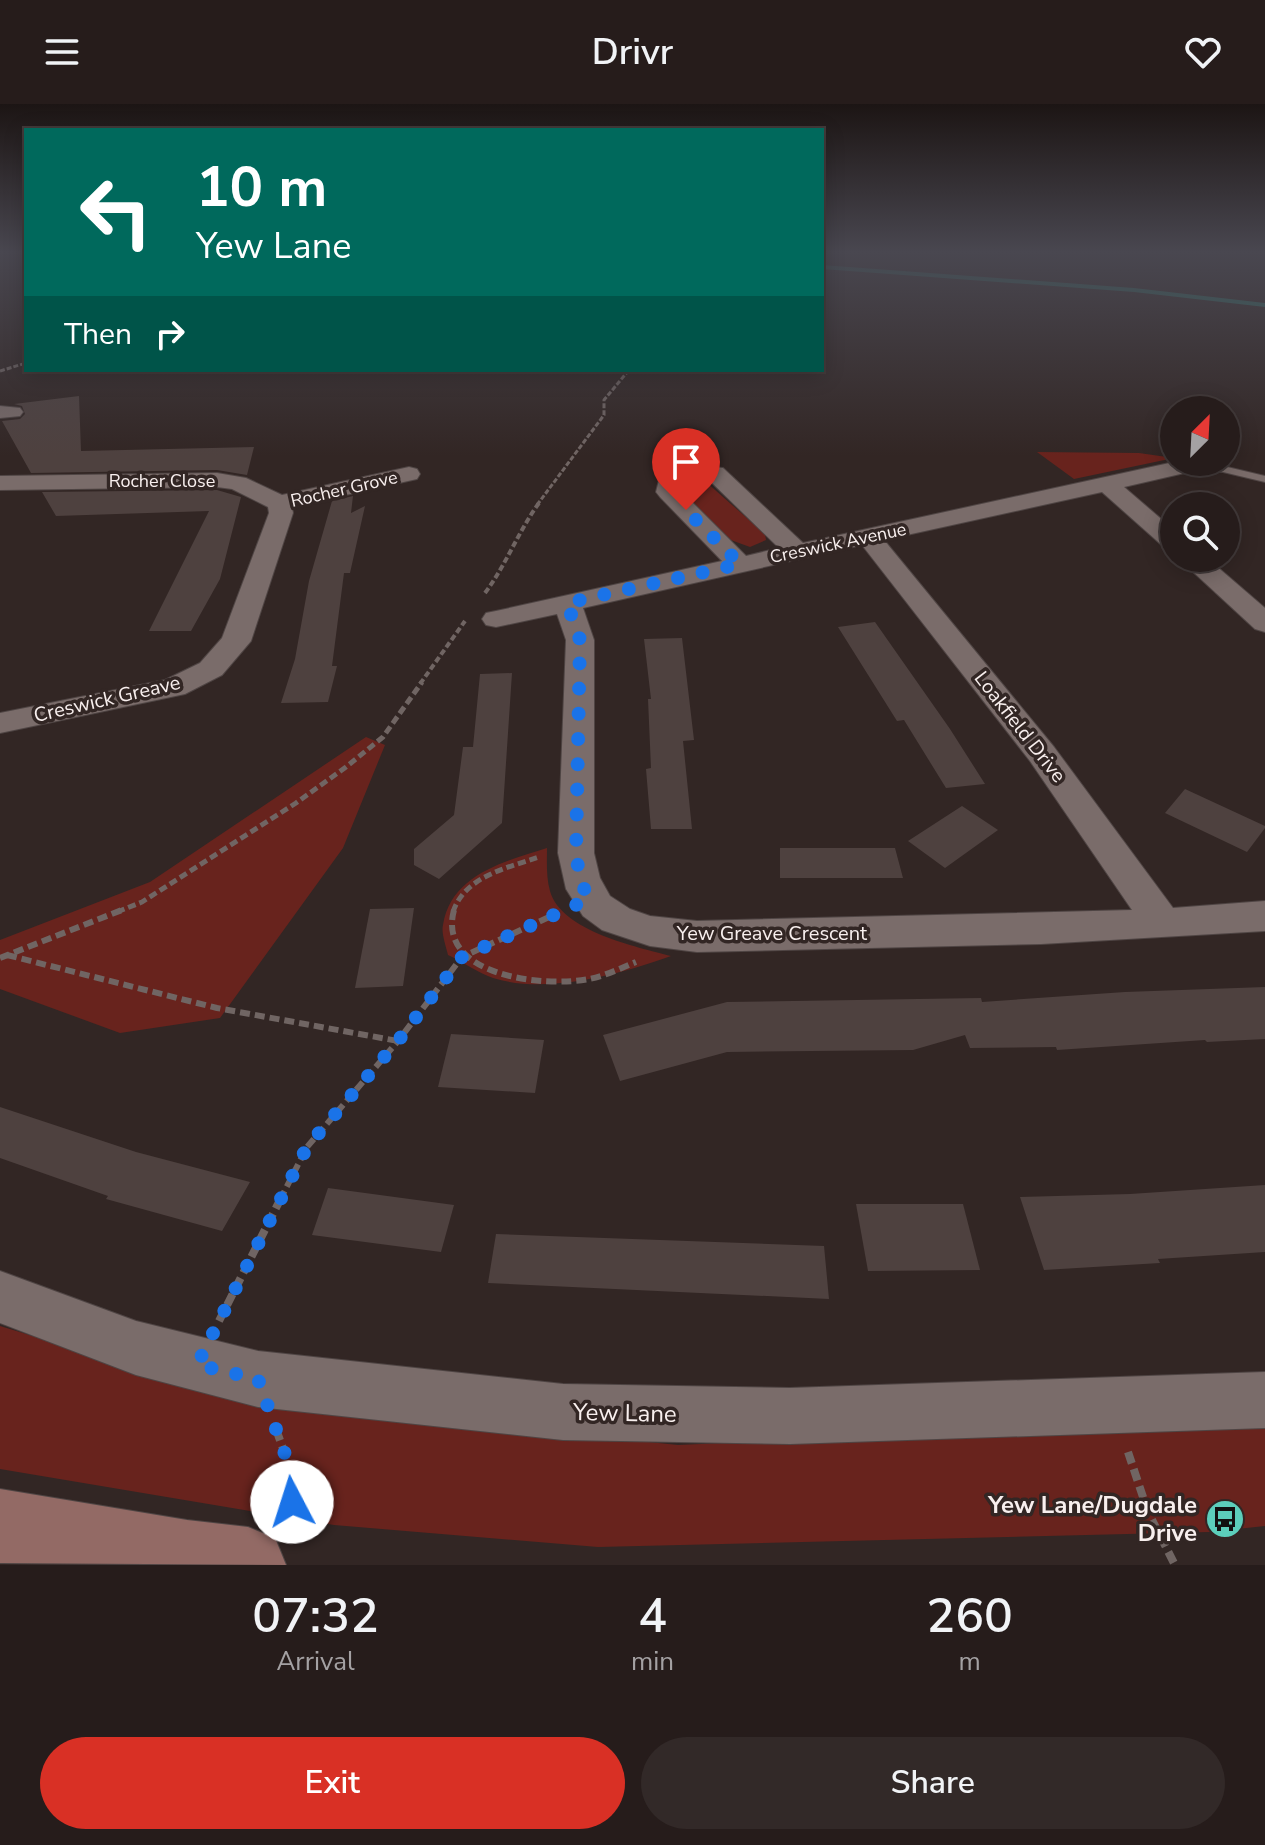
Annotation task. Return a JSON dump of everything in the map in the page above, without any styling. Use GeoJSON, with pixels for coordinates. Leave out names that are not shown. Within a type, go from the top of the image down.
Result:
{"type":"FeatureCollection","features":[{"type":"Feature","properties":{"kind":"main road"},"geometry":{"type":"LineString","coordinates":[[0,1526],[187,1558],[270,1549]]}},
{"type":"Feature","properties":{"kind":"street"},"geometry":{"type":"LineString","coordinates":[[740,564],[668,492],[668,481],[680,473],[696,469],[715,473],[798,552]]}},
{"type":"Feature","properties":{"kind":"street","name":"Creswick Avenue"},"geometry":{"type":"LineString","coordinates":[[483,610],[567,603],[1160,471]]}},
{"type":"Feature","properties":{"kind":"street","name":"Rocher Grove"},"geometry":{"type":"LineString","coordinates":[[279,503],[409,474]]}},
{"type":"Feature","properties":{"kind":"street","name":"Rocher Close"},"geometry":{"type":"LineString","coordinates":[[0,483],[217,480],[251,488],[279,503]]}},
{"type":"Feature","properties":{"kind":"street"},"geometry":{"type":"LineString","coordinates":[[1106,483],[1160,531]]}},
{"type":"Feature","properties":{"kind":"street","name":"Creswick Greave"},"geometry":{"type":"LineString","coordinates":[[0,723],[174,687],[211,669],[236,641],[280,524],[279,503]]}},
{"type":"Feature","properties":{"kind":"street","name":"Loakfield Drive"},"geometry":{"type":"LineString","coordinates":[[868,537],[1042,754],[1163,924]]}},
{"type":"Feature","properties":{"kind":"street"},"geometry":{"type":"LineString","coordinates":[[1207,572],[1265,623]]}},
{"type":"Feature","properties":{"kind":"street"},"geometry":{"type":"LineString","coordinates":[[567,603],[580,640],[576,853],[580,880],[589,899]]}},
{"type":"Feature","properties":{"kind":"street","name":"Yew Greave Crescent"},"geometry":{"type":"LineString","coordinates":[[589,899],[607,915],[630,926],[685,934],[888,934],[1163,924],[1265,916]]}},
{"type":"Feature","properties":{"kind":"street","name":"Yew Lane"},"geometry":{"type":"LineString","coordinates":[[0,1297],[136,1348],[258,1379],[563,1412],[790,1416],[1265,1400]]}},
{"type":"Feature","properties":{"kind":"lane"},"geometry":{"type":"LineString","coordinates":[[1240,473],[1265,479]]}},
{"type":"Feature","properties":{"kind":"path"},"geometry":{"type":"LineString","coordinates":[[0,371],[24,364]]}},
{"type":"Feature","properties":{"kind":"path"},"geometry":{"type":"LineString","coordinates":[[3,956],[142,902],[296,803],[383,737],[483,610],[522,526],[604,415],[604,400],[627,372]]}},
{"type":"Feature","properties":{"kind":"path"},"geometry":{"type":"LineString","coordinates":[[576,853],[541,856],[488,875],[460,895],[451,919],[449,939],[462,957],[507,975],[549,981],[589,979],[649,958],[685,934]]}},
{"type":"Feature","properties":{"kind":"path"},"geometry":{"type":"LineString","coordinates":[[197,1365],[307,1147],[398,1041],[462,957],[589,899]]}},
{"type":"Feature","properties":{"kind":"path"},"geometry":{"type":"LineString","coordinates":[[3,956],[217,1008],[398,1041]]}},
{"type":"Feature","properties":{"kind":"path"},"geometry":{"type":"LineString","coordinates":[[258,1379],[291,1471],[270,1549]]}},
{"type":"Feature","properties":{"kind":"path"},"geometry":{"type":"LineString","coordinates":[[1113,1405],[1148,1512],[1175,1565]]}},
{"type":"Feature","properties":{"kind":"shaded area"},"geometry":{"type":"Polygon","coordinates":[[[1037,452],[1160,456],[1160,461],[1074,479],[1037,452]]]}},
{"type":"Feature","properties":{"kind":"shaded area"},"geometry":{"type":"Polygon","coordinates":[[[682,477],[706,482],[765,534],[766,540],[750,547],[728,539],[672,485],[682,477]]]}},
{"type":"Feature","properties":{"kind":"shaded area"},"geometry":{"type":"Polygon","coordinates":[[[366,737],[385,745],[343,848],[220,1018],[120,1033],[0,989],[0,940],[150,882],[366,737]]]}},
{"type":"Feature","properties":{"kind":"shaded area"},"geometry":{"type":"Polygon","coordinates":[[[547,848],[550,891],[557,905],[569,917],[602,935],[671,956],[583,980],[536,984],[493,978],[448,955],[443,925],[457,893],[483,872],[547,848]]]}},
{"type":"Feature","properties":{"kind":"shaded area"},"geometry":{"type":"Polygon","coordinates":[[[0,1326],[246,1401],[678,1445],[1265,1420],[1265,1526],[1209,1532],[598,1547],[334,1525],[0,1469],[0,1326]]]}},
{"type":"Feature","properties":{"kind":"building"},"geometry":{"type":"Polygon","coordinates":[[[79,396],[81,451],[254,447],[247,475],[217,470],[31,473],[2,421],[20,419],[25,414],[22,406],[14,404],[79,396]]]}},
{"type":"Feature","properties":{"kind":"building"},"geometry":{"type":"Polygon","coordinates":[[[217,490],[241,497],[220,579],[191,631],[149,631],[209,511],[56,516],[42,492],[217,490]]]}},
{"type":"Feature","properties":{"kind":"building"},"geometry":{"type":"Polygon","coordinates":[[[353,496],[351,513],[365,506],[350,573],[344,573],[332,666],[337,666],[328,702],[281,703],[295,659],[309,581],[332,501],[353,496]]]}},
{"type":"Feature","properties":{"kind":"building"},"geometry":{"type":"Polygon","coordinates":[[[875,622],[985,784],[946,788],[904,720],[897,721],[838,627],[875,622]]]}},
{"type":"Feature","properties":{"kind":"building"},"geometry":{"type":"Polygon","coordinates":[[[682,638],[694,740],[683,741],[692,829],[651,829],[646,769],[651,768],[648,699],[651,699],[644,639],[682,638]]]}},
{"type":"Feature","properties":{"kind":"building"},"geometry":{"type":"Polygon","coordinates":[[[512,673],[502,823],[439,879],[414,865],[414,849],[454,815],[463,747],[473,747],[480,674],[512,673]]]}},
{"type":"Feature","properties":{"kind":"building"},"geometry":{"type":"Polygon","coordinates":[[[1185,789],[1265,828],[1247,852],[1165,813],[1185,789]]]}},
{"type":"Feature","properties":{"kind":"building"},"geometry":{"type":"Polygon","coordinates":[[[962,806],[998,830],[945,868],[908,841],[962,806]]]}},
{"type":"Feature","properties":{"kind":"building"},"geometry":{"type":"Polygon","coordinates":[[[780,848],[895,848],[903,878],[780,878],[780,848]]]}},
{"type":"Feature","properties":{"kind":"building"},"geometry":{"type":"Polygon","coordinates":[[[414,908],[403,986],[355,988],[370,909],[414,908]]]}},
{"type":"Feature","properties":{"kind":"building"},"geometry":{"type":"Polygon","coordinates":[[[1265,987],[1265,1039],[1057,1050],[1056,1047],[970,1048],[965,1035],[913,1050],[727,1052],[620,1081],[603,1035],[727,1002],[981,998],[982,1002],[1125,992],[1265,987]]]}},
{"type":"Feature","properties":{"kind":"building"},"geometry":{"type":"Polygon","coordinates":[[[451,1034],[544,1040],[535,1093],[438,1087],[451,1034]]]}},
{"type":"Feature","properties":{"kind":"building"},"geometry":{"type":"Polygon","coordinates":[[[0,1107],[136,1152],[250,1182],[222,1231],[106,1199],[108,1196],[0,1158],[0,1107]]]}},
{"type":"Feature","properties":{"kind":"building"},"geometry":{"type":"Polygon","coordinates":[[[1265,1185],[1265,1252],[1158,1259],[1160,1263],[1044,1270],[1020,1197],[1130,1194],[1265,1185]]]}},
{"type":"Feature","properties":{"kind":"building"},"geometry":{"type":"Polygon","coordinates":[[[328,1188],[454,1205],[441,1252],[312,1235],[328,1188]]]}},
{"type":"Feature","properties":{"kind":"building"},"geometry":{"type":"Polygon","coordinates":[[[856,1204],[963,1204],[980,1270],[868,1271],[856,1204]]]}},
{"type":"Feature","properties":{"kind":"building"},"geometry":{"type":"Polygon","coordinates":[[[496,1234],[824,1246],[829,1299],[488,1283],[496,1234]]]}},
{"type":"Feature","properties":{"kind":"place","name":"Yew Lane/Dugdale Drive"},"geometry":{"type":"Point","coordinates":[1225,1519]}},
{"type":"Feature","properties":{"kind":"route"},"geometry":{"type":"LineString","coordinates":[[292,1502],[291,1471],[258,1379],[197,1365],[307,1147],[398,1041],[462,957],[589,899],[580,880],[576,853],[580,640],[567,603],[740,564],[686,510]]}}]}
